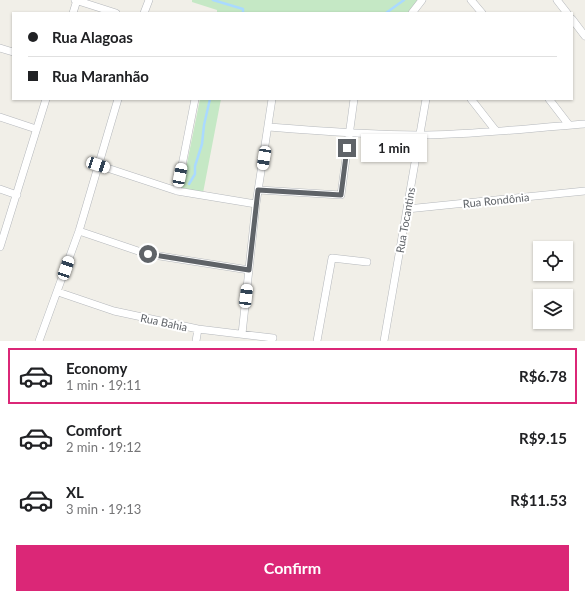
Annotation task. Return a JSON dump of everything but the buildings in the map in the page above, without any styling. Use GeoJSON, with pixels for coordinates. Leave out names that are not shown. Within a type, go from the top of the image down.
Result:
{"type":"FeatureCollection","features":[{"type":"Feature","properties":{"kind":"street"},"geometry":{"type":"LineString","coordinates":[[73,12],[77,0],[113,12]]}},
{"type":"Feature","properties":{"kind":"street"},"geometry":{"type":"LineString","coordinates":[[144,12],[148,0]]}},
{"type":"Feature","properties":{"kind":"street"},"geometry":{"type":"LineString","coordinates":[[413,12],[422,0]]}},
{"type":"Feature","properties":{"kind":"street"},"geometry":{"type":"LineString","coordinates":[[472,0],[481,12]]}},
{"type":"Feature","properties":{"kind":"street"},"geometry":{"type":"LineString","coordinates":[[557,0],[566,12]]}},
{"type":"Feature","properties":{"kind":"street"},"geometry":{"type":"LineString","coordinates":[[573,20],[585,36]]}},
{"type":"Feature","properties":{"kind":"street"},"geometry":{"type":"LineString","coordinates":[[0,48],[12,52]]}},
{"type":"Feature","properties":{"kind":"street"},"geometry":{"type":"LineString","coordinates":[[0,247],[46,100]]}},
{"type":"Feature","properties":{"kind":"street"},"geometry":{"type":"LineString","coordinates":[[39,341],[79,231],[118,100]]}},
{"type":"Feature","properties":{"kind":"street"},"geometry":{"type":"LineString","coordinates":[[177,191],[195,100]]}},
{"type":"Feature","properties":{"kind":"street"},"geometry":{"type":"LineString","coordinates":[[242,334],[256,204],[272,100]]}},
{"type":"Feature","properties":{"kind":"street"},"geometry":{"type":"LineString","coordinates":[[258,190],[341,195],[354,100]]}},
{"type":"Feature","properties":{"kind":"street","name":"Rua Tocantins"},"geometry":{"type":"LineString","coordinates":[[384,341],[418,135],[426,100]]}},
{"type":"Feature","properties":{"kind":"street"},"geometry":{"type":"LineString","coordinates":[[472,100],[496,131]]}},
{"type":"Feature","properties":{"kind":"street"},"geometry":{"type":"LineString","coordinates":[[550,100],[569,125]]}},
{"type":"Feature","properties":{"kind":"street"},"geometry":{"type":"LineString","coordinates":[[0,117],[36,129]]}},
{"type":"Feature","properties":{"kind":"street"},"geometry":{"type":"LineString","coordinates":[[268,127],[349,133],[418,135],[585,124]]}},
{"type":"Feature","properties":{"kind":"street"},"geometry":{"type":"LineString","coordinates":[[98,165],[177,191],[256,204]]}},
{"type":"Feature","properties":{"kind":"street"},"geometry":{"type":"LineString","coordinates":[[0,188],[17,195]]}},
{"type":"Feature","properties":{"kind":"street","name":"Rua Rondônia"},"geometry":{"type":"LineString","coordinates":[[407,209],[585,191]]}},
{"type":"Feature","properties":{"kind":"street"},"geometry":{"type":"LineString","coordinates":[[79,231],[148,254],[249,270]]}},
{"type":"Feature","properties":{"kind":"street"},"geometry":{"type":"LineString","coordinates":[[317,341],[332,258],[368,262]]}},
{"type":"Feature","properties":{"kind":"street","name":"Rua Bahia"},"geometry":{"type":"LineString","coordinates":[[58,292],[114,311],[198,329],[273,338]]}},
{"type":"Feature","properties":{"kind":"street"},"geometry":{"type":"LineString","coordinates":[[196,341],[198,329]]}},
{"type":"Feature","properties":{"kind":"green space"},"geometry":{"type":"Polygon","coordinates":[[[192,0],[418,0],[409,12],[217,12],[217,10],[192,2],[192,0]]]}},
{"type":"Feature","properties":{"kind":"green space"},"geometry":{"type":"Polygon","coordinates":[[[200,100],[221,100],[203,193],[182,188],[200,100]]]}},
{"type":"Feature","properties":{"kind":"waterway"},"geometry":{"type":"LineString","coordinates":[[213,0],[243,9],[243,12]]}},
{"type":"Feature","properties":{"kind":"waterway"},"geometry":{"type":"LineString","coordinates":[[387,12],[404,0]]}},
{"type":"Feature","properties":{"kind":"waterway"},"geometry":{"type":"LineString","coordinates":[[189,184],[195,174],[195,166],[202,144],[204,125],[210,100]]}},
{"type":"Feature","properties":{"kind":"route"},"geometry":{"type":"LineString","coordinates":[[148,254],[164,258],[249,270],[258,190],[341,195],[347,148]]}}]}
